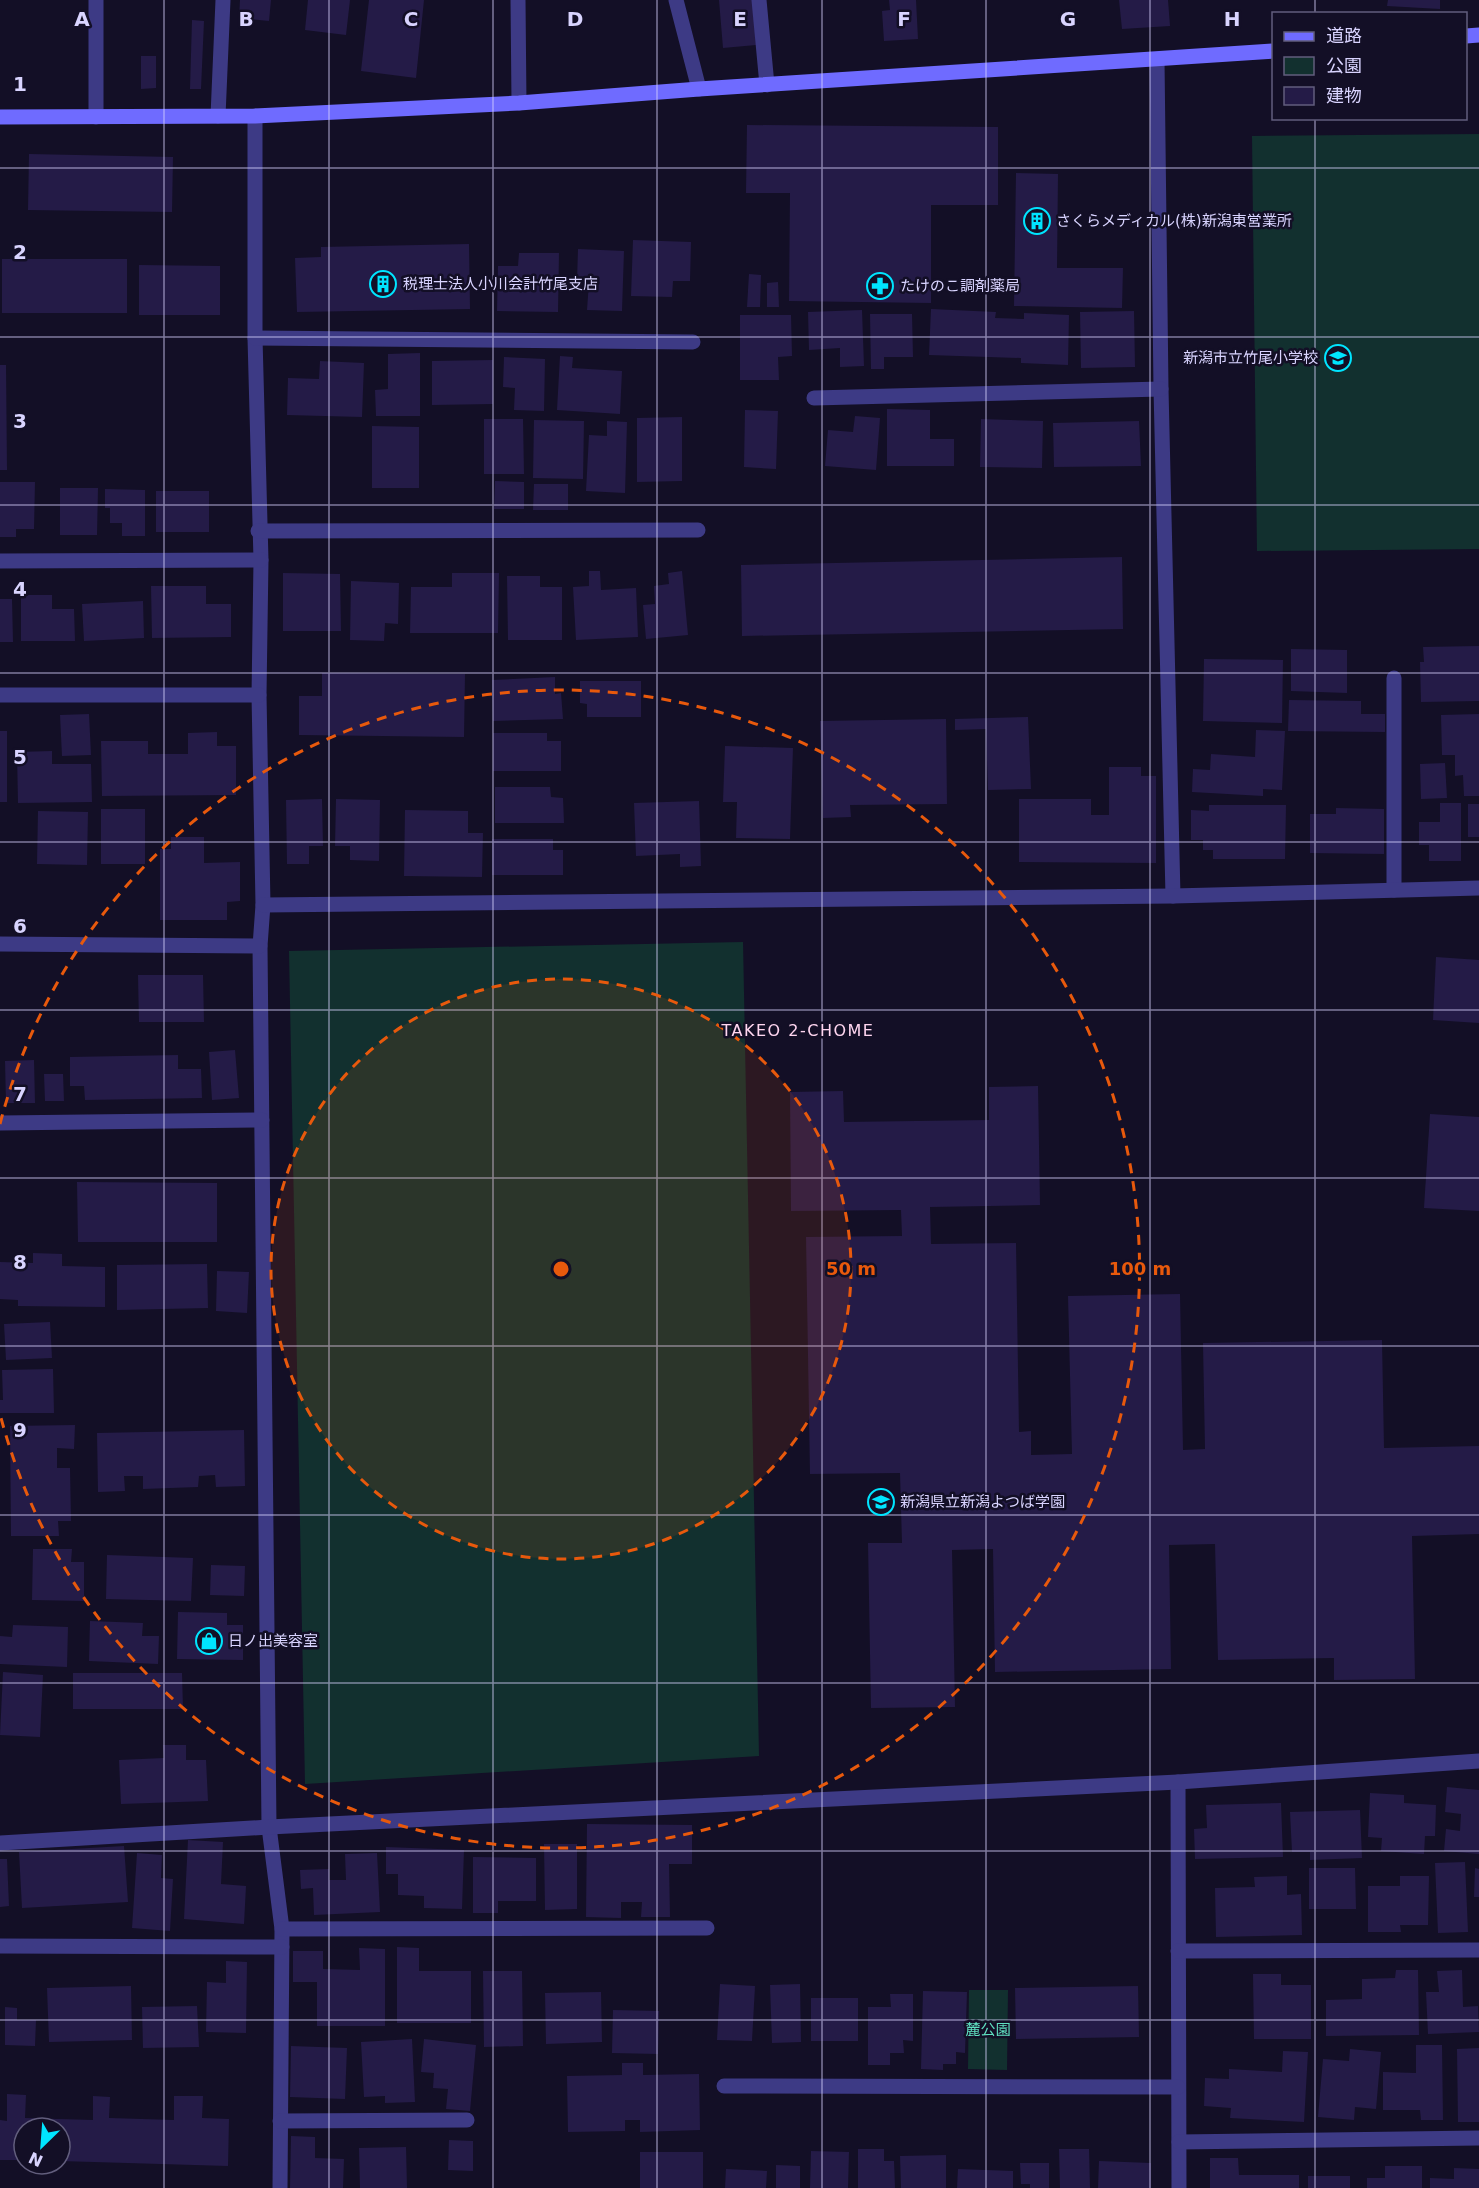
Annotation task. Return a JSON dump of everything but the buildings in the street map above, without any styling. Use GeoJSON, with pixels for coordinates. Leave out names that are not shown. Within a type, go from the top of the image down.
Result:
{"type":"FeatureCollection","features":[{"type":"Feature","properties":{"kind":"street"},"geometry":{"type":"LineString","coordinates":[[96,0],[96,117]]}},
{"type":"Feature","properties":{"kind":"street"},"geometry":{"type":"LineString","coordinates":[[219,116],[223,0]]}},
{"type":"Feature","properties":{"kind":"street"},"geometry":{"type":"LineString","coordinates":[[518,0],[519,103]]}},
{"type":"Feature","properties":{"kind":"street"},"geometry":{"type":"LineString","coordinates":[[676,0],[699,89]]}},
{"type":"Feature","properties":{"kind":"street"},"geometry":{"type":"LineString","coordinates":[[759,0],[767,85]]}},
{"type":"Feature","properties":{"kind":"street"},"geometry":{"type":"LineString","coordinates":[[0,117],[255,116],[519,103],[1272,51]]}},
{"type":"Feature","properties":{"kind":"street"},"geometry":{"type":"LineString","coordinates":[[1157,60],[1161,389],[1173,896]]}},
{"type":"Feature","properties":{"kind":"street"},"geometry":{"type":"LineString","coordinates":[[255,116],[255,338],[258,531],[261,560],[259,695],[263,905],[260,946],[269,1827],[282,1929],[280,2188]]}},
{"type":"Feature","properties":{"kind":"street"},"geometry":{"type":"LineString","coordinates":[[255,338],[693,342]]}},
{"type":"Feature","properties":{"kind":"street"},"geometry":{"type":"LineString","coordinates":[[814,398],[1161,389]]}},
{"type":"Feature","properties":{"kind":"street"},"geometry":{"type":"LineString","coordinates":[[258,531],[698,530]]}},
{"type":"Feature","properties":{"kind":"street"},"geometry":{"type":"LineString","coordinates":[[0,561],[261,560]]}},
{"type":"Feature","properties":{"kind":"street"},"geometry":{"type":"LineString","coordinates":[[1394,678],[1394,890]]}},
{"type":"Feature","properties":{"kind":"street"},"geometry":{"type":"LineString","coordinates":[[0,695],[259,695]]}},
{"type":"Feature","properties":{"kind":"street"},"geometry":{"type":"LineString","coordinates":[[263,905],[1173,896],[1479,888]]}},
{"type":"Feature","properties":{"kind":"street"},"geometry":{"type":"LineString","coordinates":[[0,944],[260,946]]}},
{"type":"Feature","properties":{"kind":"street"},"geometry":{"type":"LineString","coordinates":[[0,1123],[262,1120]]}},
{"type":"Feature","properties":{"kind":"street"},"geometry":{"type":"LineString","coordinates":[[0,1843],[269,1827],[1178,1782],[1479,1761]]}},
{"type":"Feature","properties":{"kind":"street"},"geometry":{"type":"LineString","coordinates":[[1178,1782],[1179,2188]]}},
{"type":"Feature","properties":{"kind":"street"},"geometry":{"type":"LineString","coordinates":[[282,1929],[708,1928]]}},
{"type":"Feature","properties":{"kind":"street"},"geometry":{"type":"LineString","coordinates":[[0,1946],[282,1947]]}},
{"type":"Feature","properties":{"kind":"street"},"geometry":{"type":"LineString","coordinates":[[1178,1951],[1479,1950]]}},
{"type":"Feature","properties":{"kind":"street"},"geometry":{"type":"LineString","coordinates":[[724,2086],[1178,2087]]}},
{"type":"Feature","properties":{"kind":"street"},"geometry":{"type":"LineString","coordinates":[[280,2121],[467,2120]]}},
{"type":"Feature","properties":{"kind":"street"},"geometry":{"type":"LineString","coordinates":[[1179,2142],[1479,2138]]}},
{"type":"Feature","properties":{"kind":"green space","name":"新潟市立竹尾小学校"},"geometry":{"type":"Polygon","coordinates":[[[1479,134],[1479,549],[1257,551],[1252,136],[1479,134]]]}},
{"type":"Feature","properties":{"kind":"green space"},"geometry":{"type":"Polygon","coordinates":[[[743,942],[759,1756],[305,1784],[289,951],[743,942]]]}},
{"type":"Feature","properties":{"kind":"green space","name":"麓公園"},"geometry":{"type":"Polygon","coordinates":[[[969,1990],[1008,1990],[1007,2070],[968,2069],[969,1990]]]}},
{"type":"Feature","properties":{"kind":"place","name":"さくらメディカル(株)新潟東営業所"},"geometry":{"type":"Point","coordinates":[1037,221]}},
{"type":"Feature","properties":{"kind":"place","name":"税理士法人小川会計竹尾支店"},"geometry":{"type":"Point","coordinates":[383,284]}},
{"type":"Feature","properties":{"kind":"place","name":"たけのこ調剤薬局"},"geometry":{"type":"Point","coordinates":[880,286]}},
{"type":"Feature","properties":{"kind":"place","name":"新潟市立竹尾小学校"},"geometry":{"type":"Point","coordinates":[1338,358]}},
{"type":"Feature","properties":{"kind":"place","name":"新潟県立新潟よつば学園"},"geometry":{"type":"Point","coordinates":[881,1502]}},
{"type":"Feature","properties":{"kind":"place","name":"日ノ出美容室"},"geometry":{"type":"Point","coordinates":[209,1641]}},
{"type":"Feature","properties":{"kind":"district","name":"TAKEO 2-CHOME"},"geometry":{"type":"Point","coordinates":[798,1030]}}]}
